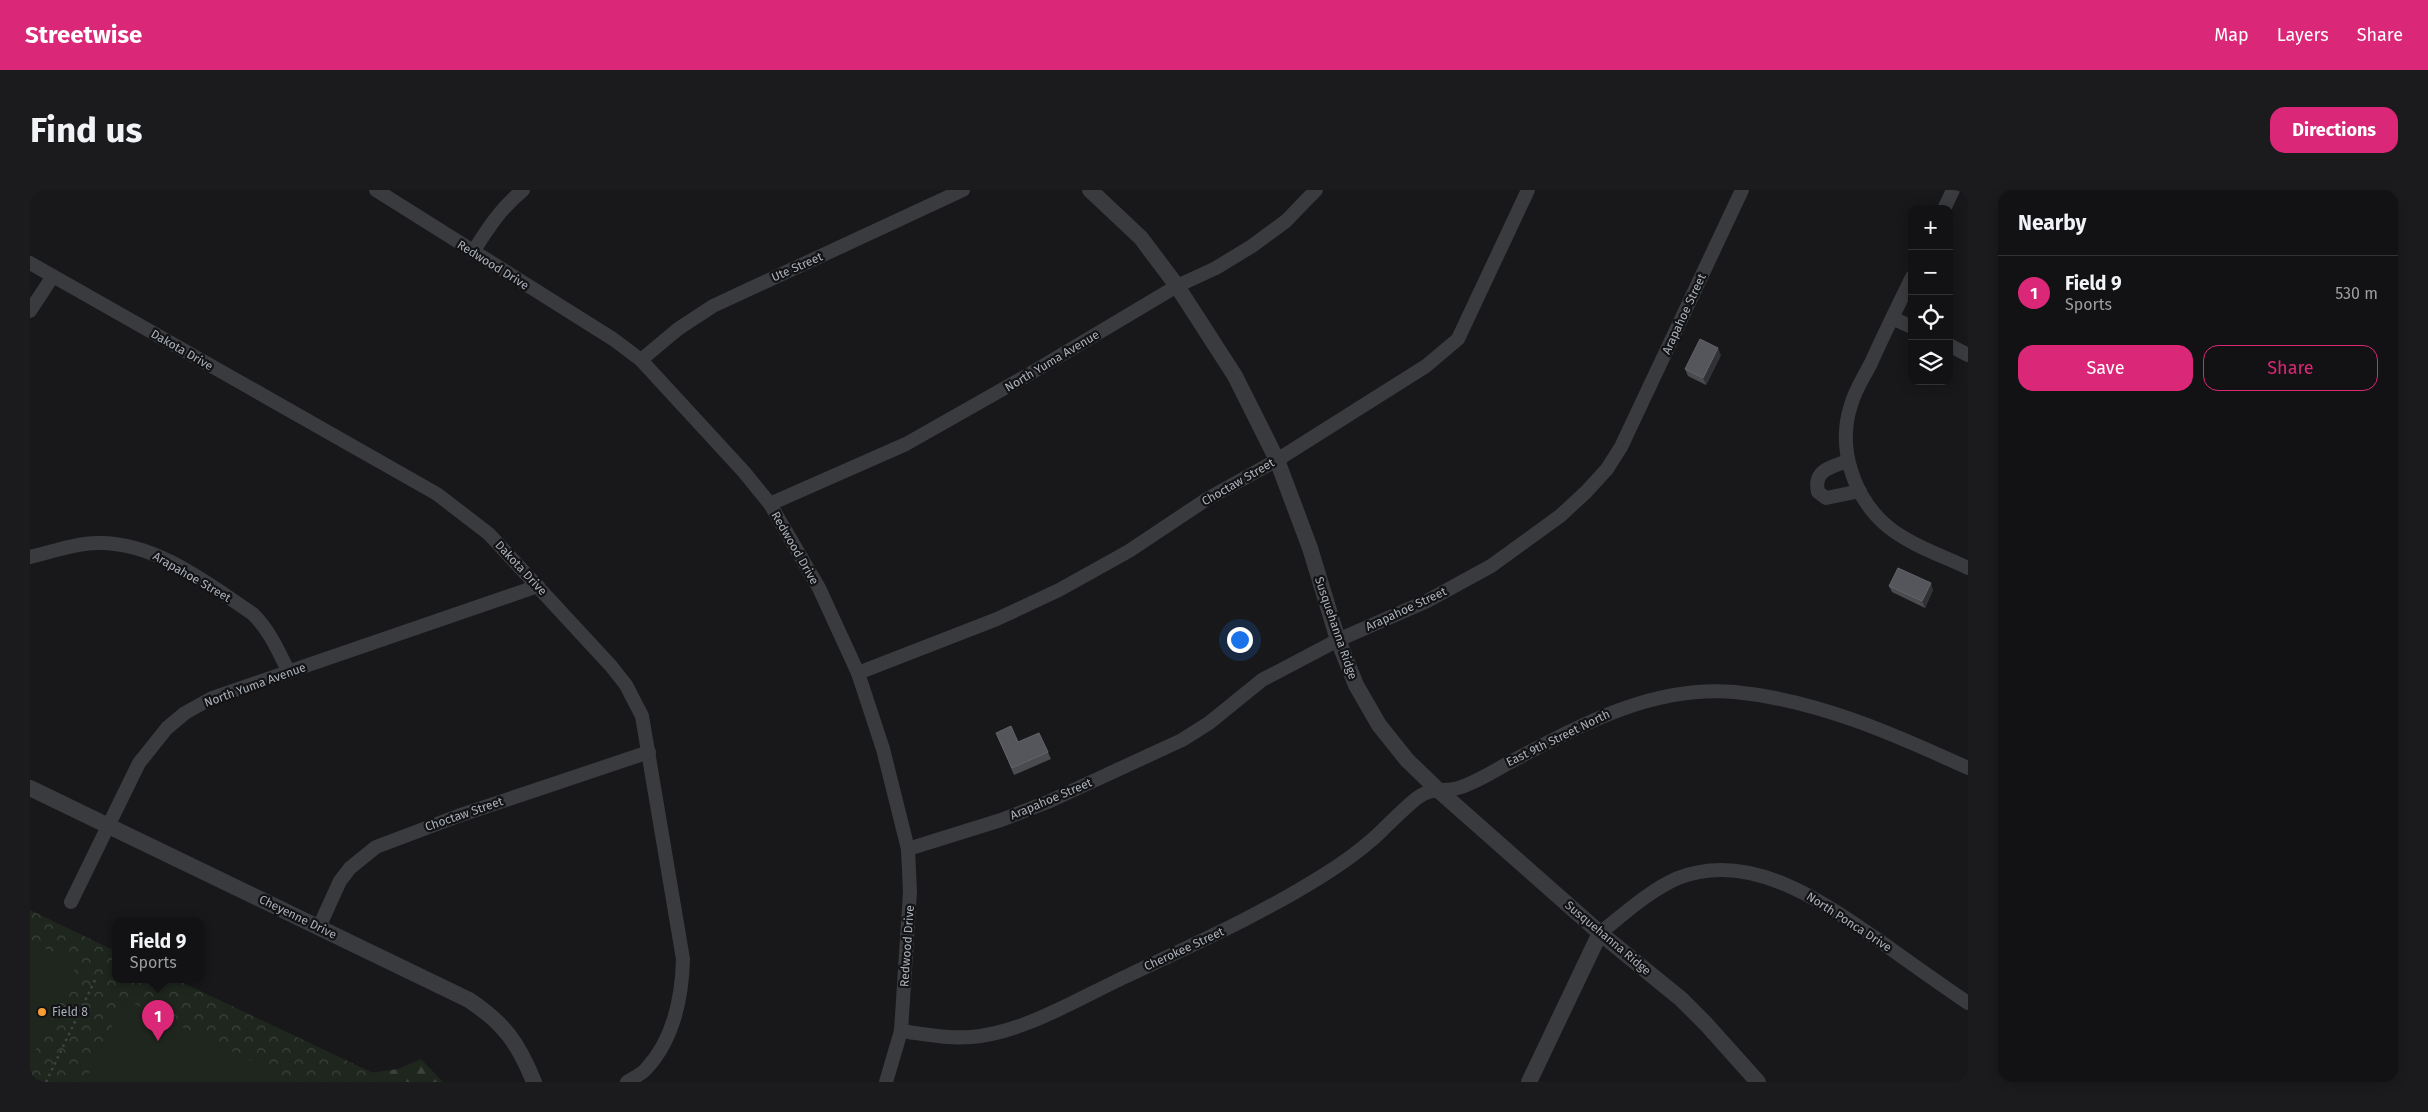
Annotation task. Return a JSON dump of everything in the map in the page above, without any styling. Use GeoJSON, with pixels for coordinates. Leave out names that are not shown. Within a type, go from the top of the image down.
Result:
{"type":"FeatureCollection","features":[{"type":"Feature","properties":{"kind":"street","name":"Redwood Drive"},"geometry":{"type":"LineString","coordinates":[[376,190],[613,339],[641,360],[744,472],[770,504],[819,588],[858,673],[883,749],[908,849],[910,892],[901,1031],[886,1082]]}},
{"type":"Feature","properties":{"kind":"street"},"geometry":{"type":"LineString","coordinates":[[474,252],[488,227],[504,206],[523,190]]}},
{"type":"Feature","properties":{"kind":"street","name":"Ute Street"},"geometry":{"type":"LineString","coordinates":[[641,360],[678,329],[713,306],[963,190]]}},
{"type":"Feature","properties":{"kind":"street","name":"Susquehanna Ridge"},"geometry":{"type":"LineString","coordinates":[[1090,190],[1141,238],[1177,286],[1235,376],[1277,460],[1310,548],[1338,640],[1356,685],[1379,725],[1407,760],[1437,789],[1600,933],[1680,999],[1706,1024],[1758,1082]]}},
{"type":"Feature","properties":{"kind":"street","name":"North Yuma Avenue"},"geometry":{"type":"LineString","coordinates":[[770,504],[906,444],[1026,376],[1177,286],[1216,268],[1252,246],[1286,220],[1316,190]]}},
{"type":"Feature","properties":{"kind":"street","name":"Choctaw Street"},"geometry":{"type":"LineString","coordinates":[[858,673],[997,619],[1059,590],[1129,551],[1207,499],[1277,460],[1426,366],[1458,339],[1528,190]]}},
{"type":"Feature","properties":{"kind":"street","name":"Arapahoe Street"},"geometry":{"type":"LineString","coordinates":[[908,849],[1001,820],[1050,801],[1182,740],[1209,723],[1262,680],[1338,640],[1428,601],[1491,566],[1560,516],[1607,469],[1621,447],[1742,190]]}},
{"type":"Feature","properties":{"kind":"street"},"geometry":{"type":"LineString","coordinates":[[1946,205],[1953,190]]}},
{"type":"Feature","properties":{"kind":"street","name":"Dakota Drive"},"geometry":{"type":"LineString","coordinates":[[30,263],[437,494],[488,534],[612,666],[626,685],[642,716],[683,959],[682,986],[677,1010],[665,1042],[646,1070],[627,1082]]}},
{"type":"Feature","properties":{"kind":"street"},"geometry":{"type":"LineString","coordinates":[[30,311],[53,276]]}},
{"type":"Feature","properties":{"kind":"street"},"geometry":{"type":"LineString","coordinates":[[1908,285],[1851,405],[1846,434],[1848,461],[1852,477],[1873,512],[1901,536],[1968,568]]}},
{"type":"Feature","properties":{"kind":"street"},"geometry":{"type":"LineString","coordinates":[[1892,318],[1908,325]]}},
{"type":"Feature","properties":{"kind":"street"},"geometry":{"type":"LineString","coordinates":[[1953,348],[1968,355]]}},
{"type":"Feature","properties":{"kind":"street"},"geometry":{"type":"LineString","coordinates":[[1848,461],[1824,470],[1818,475],[1816,482],[1818,492],[1826,498],[1860,491]]}},
{"type":"Feature","properties":{"kind":"street","name":"Arapahoe Street"},"geometry":{"type":"LineString","coordinates":[[30,557],[96,543],[122,544],[160,558],[253,614],[268,630],[289,672]]}},
{"type":"Feature","properties":{"kind":"street","name":"North Yuma Avenue"},"geometry":{"type":"LineString","coordinates":[[71,902],[139,763],[167,728],[185,713],[212,698],[538,586]]}},
{"type":"Feature","properties":{"kind":"street","name":"East 9th Street North"},"geometry":{"type":"LineString","coordinates":[[1437,789],[1461,787],[1576,727],[1610,712],[1654,699],[1699,692],[1734,692],[1794,702],[1853,719],[1968,768]]}},
{"type":"Feature","properties":{"kind":"street","name":"Choctaw Street"},"geometry":{"type":"LineString","coordinates":[[319,927],[340,881],[350,868],[376,847],[467,813],[649,752]]}},
{"type":"Feature","properties":{"kind":"street","name":"Cheyenne Drive"},"geometry":{"type":"LineString","coordinates":[[30,788],[470,1000],[492,1015],[510,1035],[521,1052],[534,1082]]}},
{"type":"Feature","properties":{"kind":"street","name":"Cherokee Street"},"geometry":{"type":"LineString","coordinates":[[901,1031],[955,1038],[972,1037],[993,1034],[1031,1021],[1248,919],[1343,862],[1371,840],[1417,798],[1437,789]]}},
{"type":"Feature","properties":{"kind":"street","name":"North Ponca Drive"},"geometry":{"type":"LineString","coordinates":[[1529,1082],[1600,933],[1646,898],[1677,879],[1713,870],[1735,871],[1758,876],[1800,890],[1841,915],[1968,1003]]}},
{"type":"Feature","properties":{"kind":"path"},"geometry":{"type":"LineString","coordinates":[[46,1082],[96,978]]}},
{"type":"Feature","properties":{"kind":"green space"},"geometry":{"type":"Polygon","coordinates":[[[30,910],[112,950],[112,983],[183,983],[392,1082],[30,1082],[30,910]]]}},
{"type":"Feature","properties":{"kind":"green space","name":"Field 8"},"geometry":{"type":"Polygon","coordinates":[[[30,941],[77,964],[30,1061],[30,941]]]}},
{"type":"Feature","properties":{"kind":"green space"},"geometry":{"type":"Polygon","coordinates":[[[125,999],[295,1082],[85,1082],[125,999]]]}},
{"type":"Feature","properties":{"kind":"green space"},"geometry":{"type":"Polygon","coordinates":[[[421,1059],[443,1082],[355,1082],[362,1074],[398,1069],[421,1059]]]}},
{"type":"Feature","properties":{"kind":"building"},"geometry":{"type":"Polygon","coordinates":[[[1700,339],[1718,348],[1703,378],[1685,369],[1700,339]]]}},
{"type":"Feature","properties":{"kind":"building"},"geometry":{"type":"Polygon","coordinates":[[[1898,568],[1931,583],[1922,601],[1889,586],[1898,568]]]}},
{"type":"Feature","properties":{"kind":"building"},"geometry":{"type":"Polygon","coordinates":[[[1011,726],[1018,742],[1039,733],[1048,752],[1012,768],[996,733],[1011,726]]]}},
{"type":"Feature","properties":{"kind":"place","name":"Field 8"},"geometry":{"type":"Point","coordinates":[42,1012]}},
{"type":"Feature","properties":{"kind":"place","name":"Field 9"},"geometry":{"type":"Point","coordinates":[158,1041]}}]}
